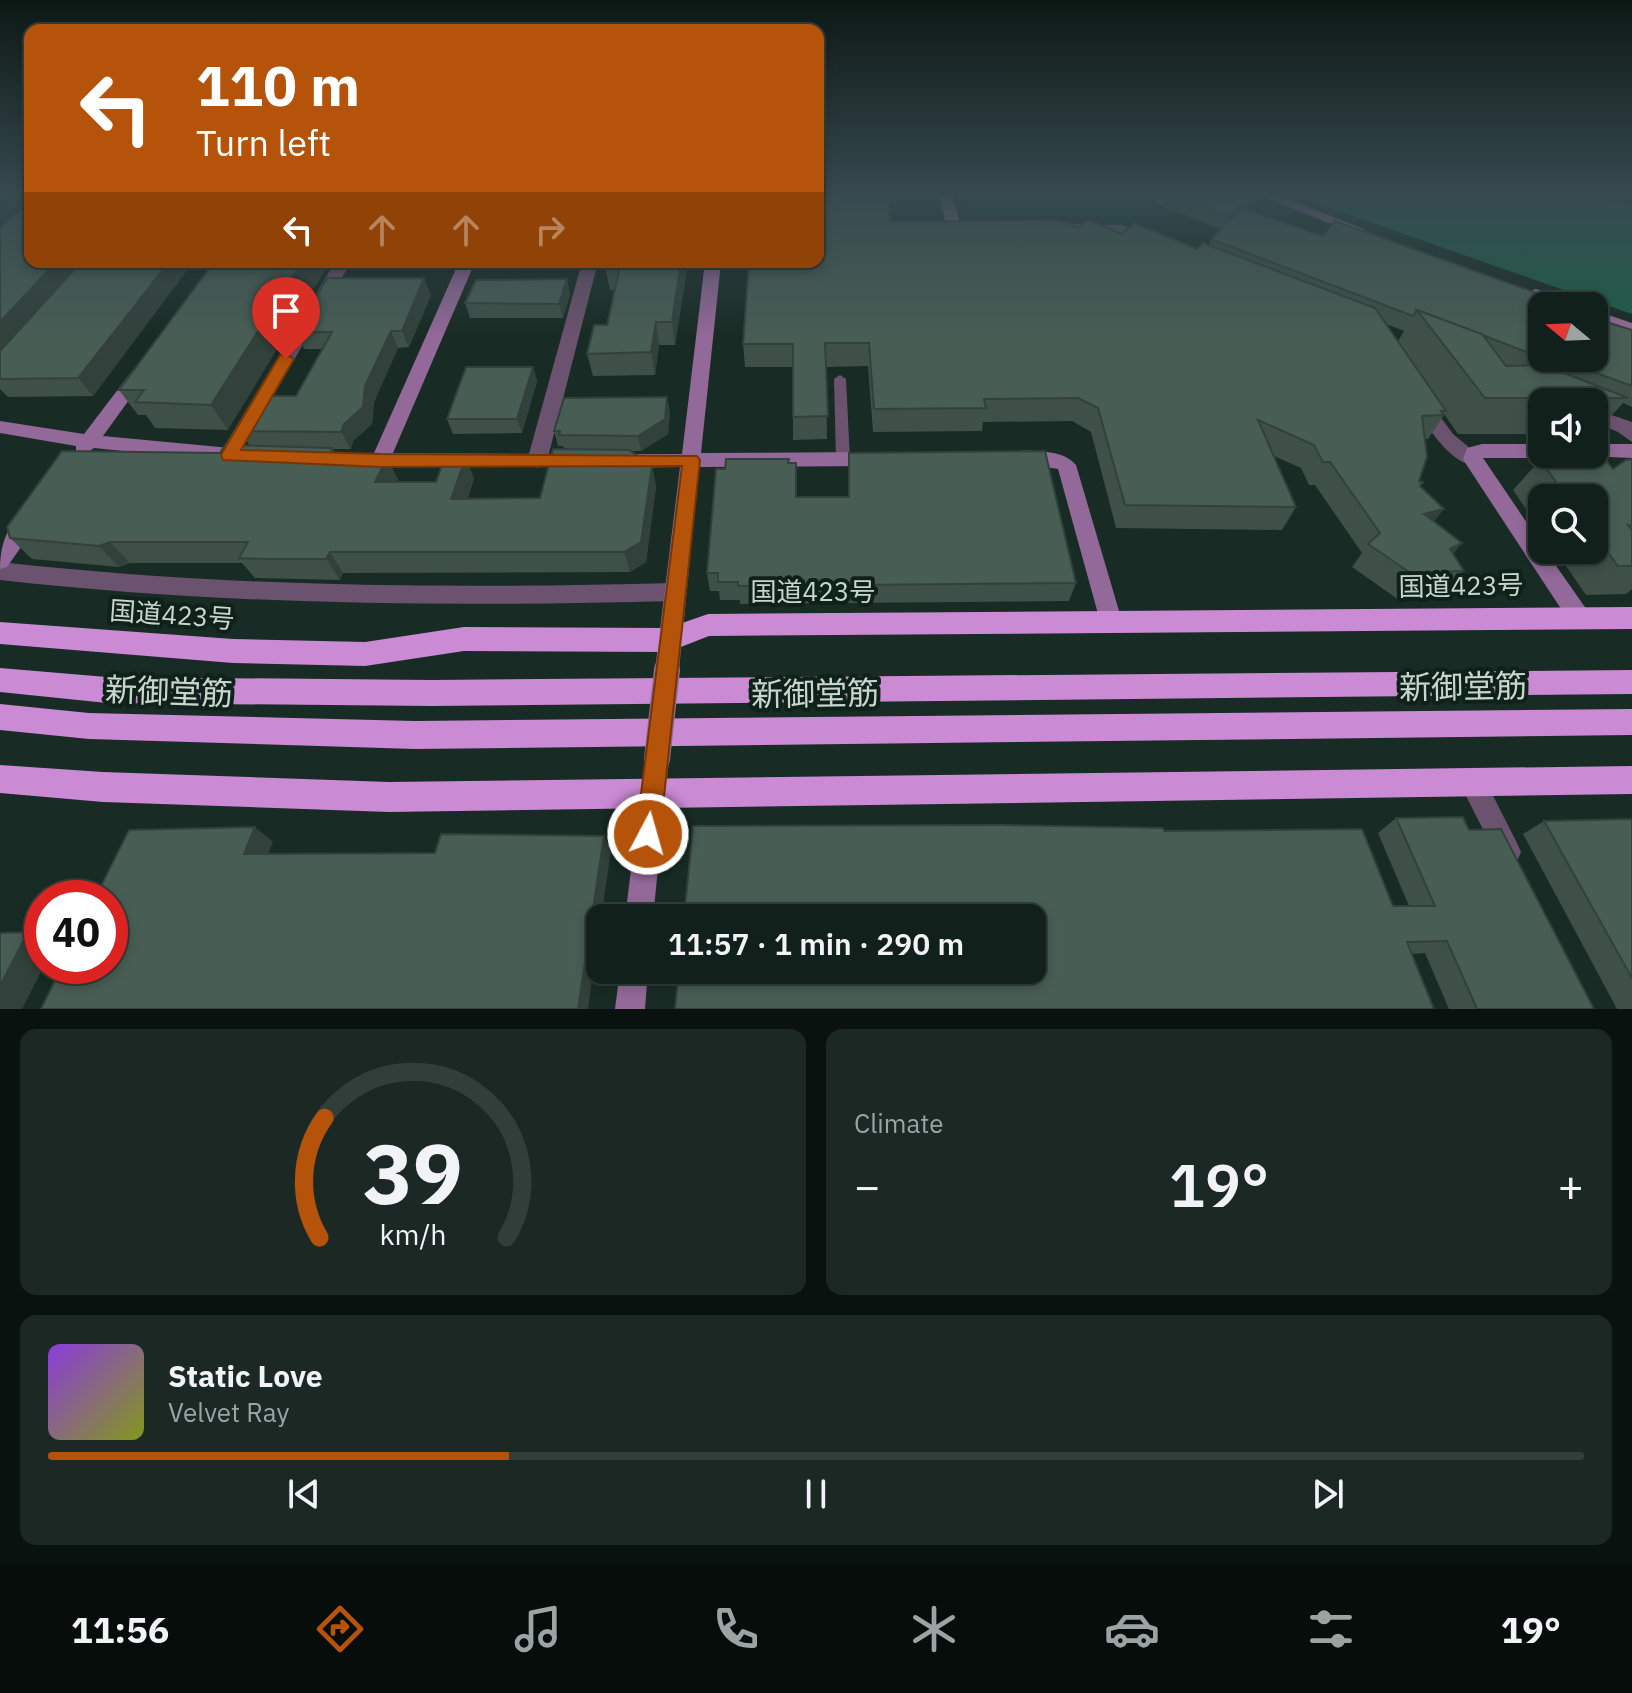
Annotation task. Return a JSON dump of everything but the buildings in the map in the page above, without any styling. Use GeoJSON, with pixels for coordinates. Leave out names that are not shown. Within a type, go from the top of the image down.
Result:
{"type":"FeatureCollection","features":[{"type":"Feature","properties":{"kind":"highway","name":"国道423号"},"geometry":{"type":"LineString","coordinates":[[0,633],[233,651],[365,654],[464,639],[668,640],[708,625],[1632,618]]}},
{"type":"Feature","properties":{"kind":"highway","name":"新御堂筋"},"geometry":{"type":"LineString","coordinates":[[0,680],[107,690],[432,693],[1632,682]]}},
{"type":"Feature","properties":{"kind":"highway","name":"新御堂筋"},"geometry":{"type":"LineString","coordinates":[[0,717],[89,726],[415,735],[1632,722]]}},
{"type":"Feature","properties":{"kind":"highway"},"geometry":{"type":"LineString","coordinates":[[0,779],[103,787],[389,797],[1632,780]]}},
{"type":"Feature","properties":{"kind":"street"},"geometry":{"type":"LineString","coordinates":[[229,455],[339,268]]}},
{"type":"Feature","properties":{"kind":"street"},"geometry":{"type":"LineString","coordinates":[[381,460],[464,268]]}},
{"type":"Feature","properties":{"kind":"street"},"geometry":{"type":"LineString","coordinates":[[537,461],[588,268]]}},
{"type":"Feature","properties":{"kind":"street"},"geometry":{"type":"LineString","coordinates":[[640,904],[712,268]]}},
{"type":"Feature","properties":{"kind":"street"},"geometry":{"type":"LineString","coordinates":[[1525,290],[1530,292]]}},
{"type":"Feature","properties":{"kind":"street"},"geometry":{"type":"LineString","coordinates":[[1608,320],[1632,329]]}},
{"type":"Feature","properties":{"kind":"street"},"geometry":{"type":"LineString","coordinates":[[71,465],[145,364]]}},
{"type":"Feature","properties":{"kind":"street"},"geometry":{"type":"LineString","coordinates":[[1412,389],[1446,439],[1473,459],[1579,617]]}},
{"type":"Feature","properties":{"kind":"street"},"geometry":{"type":"LineString","coordinates":[[1608,420],[1625,427],[1632,435]]}},
{"type":"Feature","properties":{"kind":"street"},"geometry":{"type":"LineString","coordinates":[[0,427],[89,441],[254,458]]}},
{"type":"Feature","properties":{"kind":"street"},"geometry":{"type":"LineString","coordinates":[[1473,459],[1474,453],[1482,451],[1528,451]]}},
{"type":"Feature","properties":{"kind":"street"},"geometry":{"type":"LineString","coordinates":[[1608,451],[1632,451]]}},
{"type":"Feature","properties":{"kind":"street"},"geometry":{"type":"LineString","coordinates":[[995,457],[1040,457],[1066,465],[1111,621]]}},
{"type":"Feature","properties":{"kind":"street"},"geometry":{"type":"LineString","coordinates":[[349,460],[888,459]]}},
{"type":"Feature","properties":{"kind":"street"},"geometry":{"type":"LineString","coordinates":[[0,561],[35,513]]}},
{"type":"Feature","properties":{"kind":"street"},"geometry":{"type":"LineString","coordinates":[[0,571],[261,590],[426,595],[674,592]]}},
{"type":"Feature","properties":{"kind":"street"},"geometry":{"type":"LineString","coordinates":[[1472,781],[1518,871]]}},
{"type":"Feature","properties":{"kind":"street"},"geometry":{"type":"LineString","coordinates":[[630,1009],[633,984]]}},
{"type":"Feature","properties":{"kind":"lane"},"geometry":{"type":"LineString","coordinates":[[840,379],[843,460]]}},
{"type":"Feature","properties":{"kind":"green space"},"geometry":{"type":"Polygon","coordinates":[[[1427,242],[1632,242],[1632,314],[1608,306],[1608,292],[1569,292],[1427,242]]]}},
{"type":"Feature","properties":{"kind":"route"},"geometry":{"type":"LineString","coordinates":[[286,359],[229,455],[381,460],[691,460],[648,834]]}}]}
